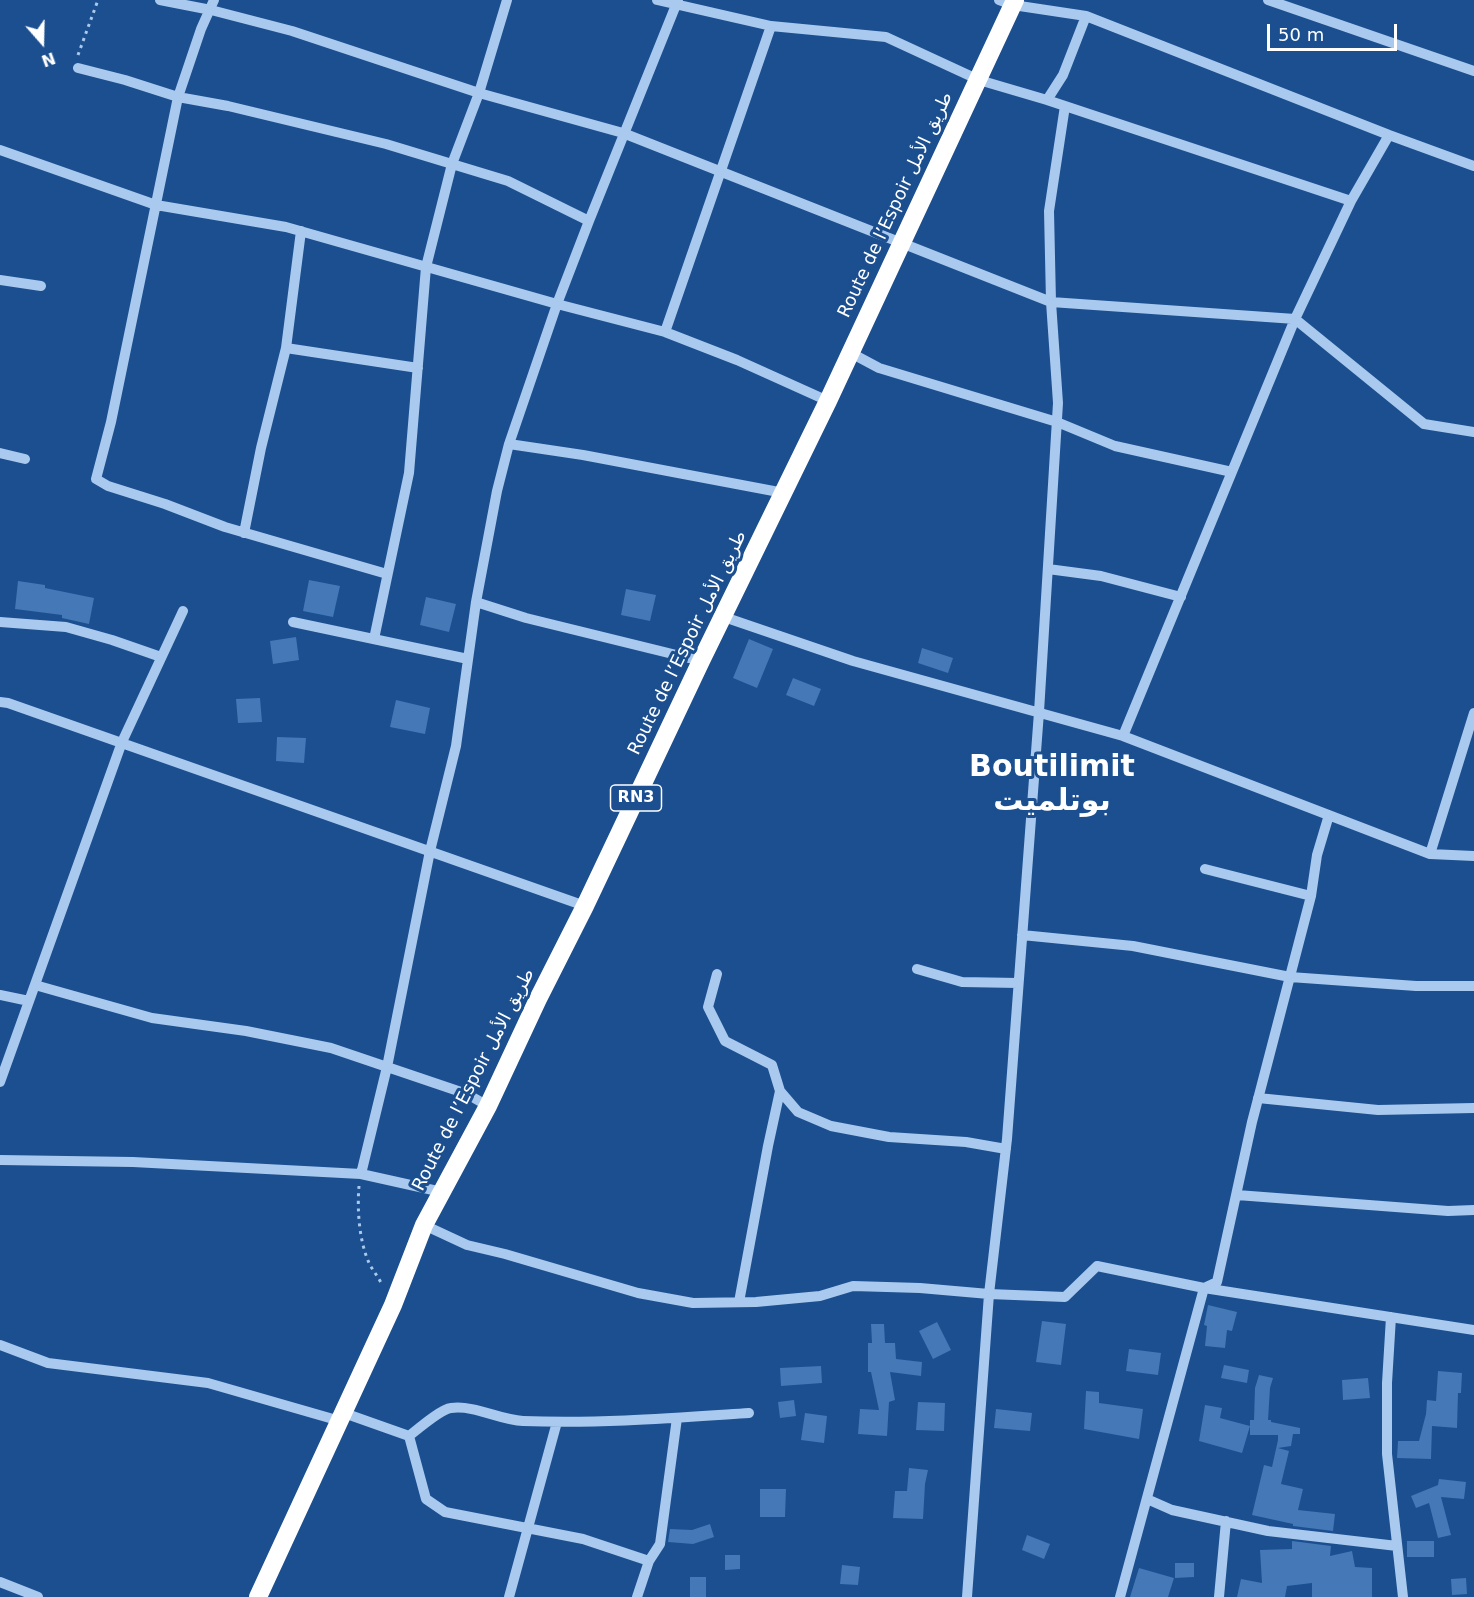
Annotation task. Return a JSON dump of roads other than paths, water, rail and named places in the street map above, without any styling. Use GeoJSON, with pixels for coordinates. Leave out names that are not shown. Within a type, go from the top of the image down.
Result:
{"type":"FeatureCollection","features":[{"type":"Feature","properties":{"kind":"highway","name":"Route de l’Espoir طريق الأمل"},"geometry":{"type":"LineString","coordinates":[[258,1597],[393,1305],[424,1225],[488,1106],[828,401],[849,352],[979,80],[1009,2]]}},
{"type":"Feature","properties":{"kind":"street"},"geometry":{"type":"LineString","coordinates":[[160,0],[213,5],[479,93],[623,133],[1051,302],[1294,320],[1424,424],[1474,432]]}},
{"type":"Feature","properties":{"kind":"street"},"geometry":{"type":"LineString","coordinates":[[374,639],[409,473],[426,267],[452,164],[479,93],[507,0]]}},
{"type":"Feature","properties":{"kind":"street"},"geometry":{"type":"LineString","coordinates":[[657,0],[771,26],[886,37],[979,80],[1047,100],[1351,201]]}},
{"type":"Feature","properties":{"kind":"street"},"geometry":{"type":"LineString","coordinates":[[1268,0],[1474,71]]}},
{"type":"Feature","properties":{"kind":"street"},"geometry":{"type":"LineString","coordinates":[[1009,2],[1086,16],[1474,166]]}},
{"type":"Feature","properties":{"kind":"street"},"geometry":{"type":"LineString","coordinates":[[361,1174],[387,1067],[430,851],[456,746],[476,602],[497,491],[509,444],[557,304],[589,220],[677,3]]}},
{"type":"Feature","properties":{"kind":"street"},"geometry":{"type":"LineString","coordinates":[[213,5],[201,29],[177,97],[111,422],[96,479],[108,486],[244,533],[387,574]]}},
{"type":"Feature","properties":{"kind":"street"},"geometry":{"type":"LineString","coordinates":[[1047,100],[1063,75],[1086,16]]}},
{"type":"Feature","properties":{"kind":"street"},"geometry":{"type":"LineString","coordinates":[[665,332],[771,26]]}},
{"type":"Feature","properties":{"kind":"street"},"geometry":{"type":"LineString","coordinates":[[78,68],[177,97],[228,106],[386,144],[508,181],[589,220]]}},
{"type":"Feature","properties":{"kind":"street"},"geometry":{"type":"LineString","coordinates":[[967,1597],[989,1294],[1006,1149],[1048,569],[1058,403],[1051,302],[1049,211],[1065,106]]}},
{"type":"Feature","properties":{"kind":"street"},"geometry":{"type":"LineString","coordinates":[[1123,736],[1294,320],[1351,201],[1389,135]]}},
{"type":"Feature","properties":{"kind":"street"},"geometry":{"type":"LineString","coordinates":[[0,150],[156,205],[286,227],[557,304],[665,332],[737,360],[828,401]]}},
{"type":"Feature","properties":{"kind":"street"},"geometry":{"type":"LineString","coordinates":[[244,533],[261,448],[286,348],[301,231]]}},
{"type":"Feature","properties":{"kind":"street"},"geometry":{"type":"LineString","coordinates":[[0,280],[41,286]]}},
{"type":"Feature","properties":{"kind":"street"},"geometry":{"type":"LineString","coordinates":[[286,348],[418,368]]}},
{"type":"Feature","properties":{"kind":"street"},"geometry":{"type":"LineString","coordinates":[[849,352],[879,368],[1057,422],[1115,446],[1232,472]]}},
{"type":"Feature","properties":{"kind":"street"},"geometry":{"type":"LineString","coordinates":[[509,444],[583,455],[783,493]]}},
{"type":"Feature","properties":{"kind":"street"},"geometry":{"type":"LineString","coordinates":[[0,453],[24,459]]}},
{"type":"Feature","properties":{"kind":"street"},"geometry":{"type":"LineString","coordinates":[[1048,569],[1101,576],[1181,597]]}},
{"type":"Feature","properties":{"kind":"street"},"geometry":{"type":"LineString","coordinates":[[476,602],[526,618],[701,661]]}},
{"type":"Feature","properties":{"kind":"street"},"geometry":{"type":"LineString","coordinates":[[0,1083],[122,742],[183,611]]}},
{"type":"Feature","properties":{"kind":"street"},"geometry":{"type":"LineString","coordinates":[[724,617],[853,661],[1123,736],[1430,854],[1474,856]]}},
{"type":"Feature","properties":{"kind":"street"},"geometry":{"type":"LineString","coordinates":[[0,622],[66,627],[161,657]]}},
{"type":"Feature","properties":{"kind":"street"},"geometry":{"type":"LineString","coordinates":[[293,622],[468,659]]}},
{"type":"Feature","properties":{"kind":"street"},"geometry":{"type":"LineString","coordinates":[[0,702],[8,702],[585,906]]}},
{"type":"Feature","properties":{"kind":"street"},"geometry":{"type":"LineString","coordinates":[[1430,854],[1474,712]]}},
{"type":"Feature","properties":{"kind":"street"},"geometry":{"type":"LineString","coordinates":[[1120,1597],[1204,1288],[1217,1281],[1258,1098],[1311,896],[1317,855],[1329,815]]}},
{"type":"Feature","properties":{"kind":"street"},"geometry":{"type":"LineString","coordinates":[[1206,868],[1311,896]]}},
{"type":"Feature","properties":{"kind":"street"},"geometry":{"type":"LineString","coordinates":[[1022,935],[1133,946],[1290,977],[1416,986],[1474,986]]}},
{"type":"Feature","properties":{"kind":"street"},"geometry":{"type":"LineString","coordinates":[[917,969],[962,982],[1018,983]]}},
{"type":"Feature","properties":{"kind":"street"},"geometry":{"type":"LineString","coordinates":[[717,974],[708,1007],[725,1041],[772,1065],[780,1091],[798,1112],[831,1126],[889,1137],[966,1142],[1006,1149]]}},
{"type":"Feature","properties":{"kind":"street"},"geometry":{"type":"LineString","coordinates":[[35,985],[152,1018],[331,1048],[467,1094],[488,1106]]}},
{"type":"Feature","properties":{"kind":"street"},"geometry":{"type":"LineString","coordinates":[[0,994],[29,1001]]}},
{"type":"Feature","properties":{"kind":"street"},"geometry":{"type":"LineString","coordinates":[[739,1302],[780,1091]]}},
{"type":"Feature","properties":{"kind":"street"},"geometry":{"type":"LineString","coordinates":[[1258,1098],[1378,1110],[1474,1108]]}},
{"type":"Feature","properties":{"kind":"street"},"geometry":{"type":"LineString","coordinates":[[0,1160],[134,1162],[361,1174],[442,1192]]}},
{"type":"Feature","properties":{"kind":"street"},"geometry":{"type":"LineString","coordinates":[[1237,1195],[1448,1211],[1474,1210]]}},
{"type":"Feature","properties":{"kind":"street"},"geometry":{"type":"LineString","coordinates":[[424,1225],[467,1245],[517,1257],[638,1293],[693,1303],[820,1296],[853,1286],[1065,1297],[1097,1266],[1204,1288],[1474,1329]]}},
{"type":"Feature","properties":{"kind":"street"},"geometry":{"type":"LineString","coordinates":[[1391,1317],[1387,1383],[1387,1454],[1403,1597]]}},
{"type":"Feature","properties":{"kind":"street"},"geometry":{"type":"LineString","coordinates":[[0,1346],[48,1363],[208,1383],[409,1436]]}},
{"type":"Feature","properties":{"kind":"street"},"geometry":{"type":"LineString","coordinates":[[409,1436],[449,1408],[475,1410],[519,1421],[557,1422],[644,1421],[749,1413]]}},
{"type":"Feature","properties":{"kind":"street"},"geometry":{"type":"LineString","coordinates":[[637,1597],[649,1561],[660,1544],[677,1418]]}},
{"type":"Feature","properties":{"kind":"street"},"geometry":{"type":"LineString","coordinates":[[509,1597],[557,1422]]}},
{"type":"Feature","properties":{"kind":"street"},"geometry":{"type":"LineString","coordinates":[[409,1436],[426,1499],[445,1512],[583,1539],[649,1561]]}},
{"type":"Feature","properties":{"kind":"street"},"geometry":{"type":"LineString","coordinates":[[1147,1499],[1172,1510],[1268,1531],[1397,1546]]}},
{"type":"Feature","properties":{"kind":"street"},"geometry":{"type":"LineString","coordinates":[[1219,1597],[1226,1521]]}},
{"type":"Feature","properties":{"kind":"street"},"geometry":{"type":"LineString","coordinates":[[0,1582],[38,1597]]}},
{"type":"Feature","properties":{"kind":"district","name":"Boutilimit بوتلميت"},"geometry":{"type":"Point","coordinates":[1052,785]}}]}
